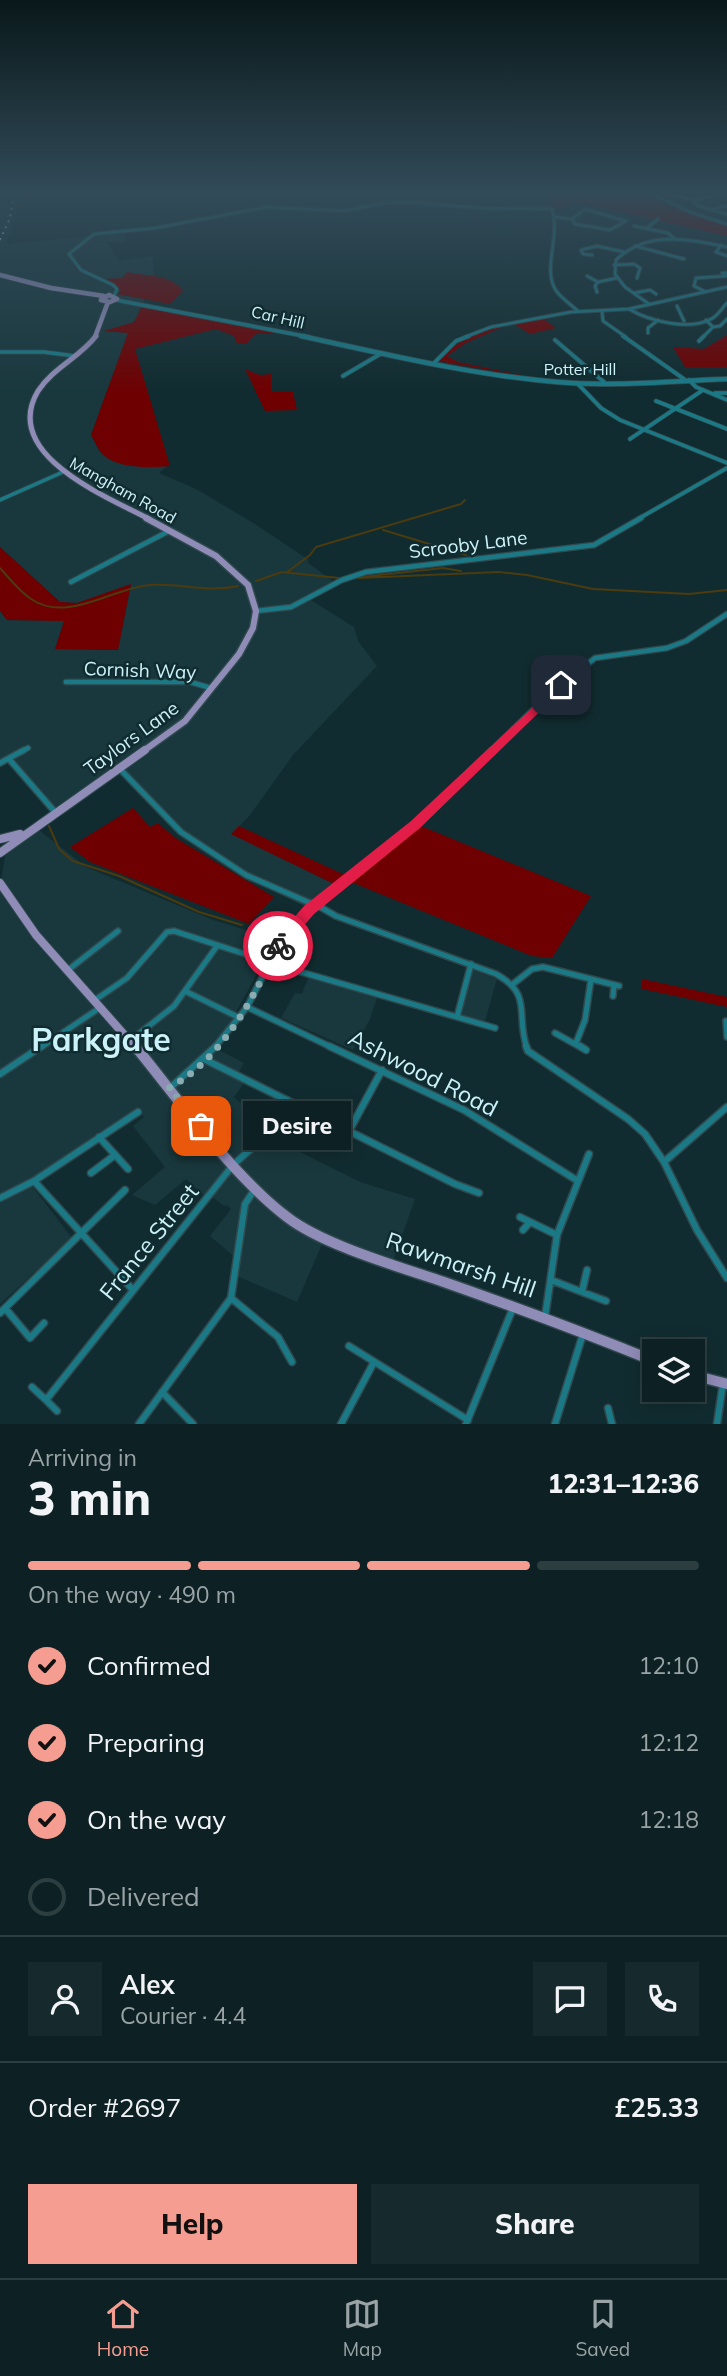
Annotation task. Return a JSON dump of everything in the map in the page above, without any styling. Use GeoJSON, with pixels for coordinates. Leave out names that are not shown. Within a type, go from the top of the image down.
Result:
{"type":"FeatureCollection","features":[{"type":"Feature","properties":{"kind":"main road"},"geometry":{"type":"LineString","coordinates":[[0,276],[50,291],[104,299],[115,298]]}},
{"type":"Feature","properties":{"kind":"main road","name":"Car Hill"},"geometry":{"type":"LineString","coordinates":[[115,298],[217,316],[433,363]]}},
{"type":"Feature","properties":{"kind":"main road","name":"Mangham Road"},"geometry":{"type":"LineString","coordinates":[[104,299],[98,332],[40,388],[29,409],[28,424],[33,440],[46,457],[63,472],[216,556],[240,575],[254,598],[256,611]]}},
{"type":"Feature","properties":{"kind":"main road","name":"Potter Hill"},"geometry":{"type":"LineString","coordinates":[[433,363],[536,380],[577,383],[727,379]]}},
{"type":"Feature","properties":{"kind":"main road","name":"Taylors Lane"},"geometry":{"type":"LineString","coordinates":[[0,853],[178,727],[213,689],[239,654],[253,628],[256,611]]}},
{"type":"Feature","properties":{"kind":"main road","name":"Taylors Lane"},"geometry":{"type":"LineString","coordinates":[[0,839],[27,832]]}},
{"type":"Feature","properties":{"kind":"main road","name":"Rawmarsh Hill"},"geometry":{"type":"LineString","coordinates":[[2,889],[67,971],[130,1040],[233,1165],[287,1217],[312,1232],[447,1285],[545,1317],[642,1356]]}},
{"type":"Feature","properties":{"kind":"main road"},"geometry":{"type":"LineString","coordinates":[[705,1378],[725,1384]]}},
{"type":"Feature","properties":{"kind":"street"},"geometry":{"type":"LineString","coordinates":[[71,260],[75,268],[113,285],[117,289],[115,298]]}},
{"type":"Feature","properties":{"kind":"street"},"geometry":{"type":"LineString","coordinates":[[550,260],[552,285],[578,311]]}},
{"type":"Feature","properties":{"kind":"street"},"geometry":{"type":"LineString","coordinates":[[614,265],[617,260]]}},
{"type":"Feature","properties":{"kind":"street"},"geometry":{"type":"LineString","coordinates":[[614,265],[634,264],[640,268],[637,278]]}},
{"type":"Feature","properties":{"kind":"street"},"geometry":{"type":"LineString","coordinates":[[614,265],[617,278],[632,293],[649,304]]}},
{"type":"Feature","properties":{"kind":"street"},"geometry":{"type":"LineString","coordinates":[[704,291],[694,286],[696,278],[726,276],[722,273],[727,273]]}},
{"type":"Feature","properties":{"kind":"street"},"geometry":{"type":"LineString","coordinates":[[587,276],[598,282],[617,278]]}},
{"type":"Feature","properties":{"kind":"street"},"geometry":{"type":"LineString","coordinates":[[597,292],[595,286],[598,282]]}},
{"type":"Feature","properties":{"kind":"street"},"geometry":{"type":"LineString","coordinates":[[433,363],[452,344],[477,331],[501,324],[578,311],[629,309],[727,288]]}},
{"type":"Feature","properties":{"kind":"street"},"geometry":{"type":"LineString","coordinates":[[632,293],[650,290],[656,294]]}},
{"type":"Feature","properties":{"kind":"street"},"geometry":{"type":"LineString","coordinates":[[629,309],[638,315],[658,320],[706,320],[712,318],[727,303]]}},
{"type":"Feature","properties":{"kind":"street"},"geometry":{"type":"LineString","coordinates":[[677,306],[684,321]]}},
{"type":"Feature","properties":{"kind":"street"},"geometry":{"type":"LineString","coordinates":[[602,311],[603,321],[703,390],[727,400]]}},
{"type":"Feature","properties":{"kind":"street"},"geometry":{"type":"LineString","coordinates":[[699,341],[713,327],[720,326],[727,319]]}},
{"type":"Feature","properties":{"kind":"street"},"geometry":{"type":"LineString","coordinates":[[648,334],[648,328],[658,320]]}},
{"type":"Feature","properties":{"kind":"street"},"geometry":{"type":"LineString","coordinates":[[706,320],[713,327]]}},
{"type":"Feature","properties":{"kind":"street"},"geometry":{"type":"LineString","coordinates":[[555,340],[604,382]]}},
{"type":"Feature","properties":{"kind":"street"},"geometry":{"type":"LineString","coordinates":[[0,352],[48,352],[75,356]]}},
{"type":"Feature","properties":{"kind":"street"},"geometry":{"type":"LineString","coordinates":[[343,376],[382,353]]}},
{"type":"Feature","properties":{"kind":"street"},"geometry":{"type":"LineString","coordinates":[[577,383],[608,413],[727,463]]}},
{"type":"Feature","properties":{"kind":"street"},"geometry":{"type":"LineString","coordinates":[[630,439],[703,390]]}},
{"type":"Feature","properties":{"kind":"street"},"geometry":{"type":"LineString","coordinates":[[711,393],[727,393]]}},
{"type":"Feature","properties":{"kind":"street"},"geometry":{"type":"LineString","coordinates":[[656,401],[727,429]]}},
{"type":"Feature","properties":{"kind":"street","name":"Scrooby Lane"},"geometry":{"type":"LineString","coordinates":[[256,611],[291,607],[366,572],[594,545],[727,468]]}},
{"type":"Feature","properties":{"kind":"street"},"geometry":{"type":"LineString","coordinates":[[0,500],[63,472]]}},
{"type":"Feature","properties":{"kind":"street"},"geometry":{"type":"LineString","coordinates":[[720,472],[727,475]]}},
{"type":"Feature","properties":{"kind":"street"},"geometry":{"type":"LineString","coordinates":[[71,582],[171,531]]}},
{"type":"Feature","properties":{"kind":"street"},"geometry":{"type":"LineString","coordinates":[[169,1088],[204,1059],[240,1018],[288,932],[313,904],[415,825],[540,703],[582,667],[595,658],[667,648],[686,641],[727,614]]}},
{"type":"Feature","properties":{"kind":"street","name":"Cornish Way"},"geometry":{"type":"LineString","coordinates":[[66,681],[190,682],[213,689]]}},
{"type":"Feature","properties":{"kind":"street"},"geometry":{"type":"LineString","coordinates":[[0,763],[28,748]]}},
{"type":"Feature","properties":{"kind":"street"},"geometry":{"type":"LineString","coordinates":[[9,759],[56,813]]}},
{"type":"Feature","properties":{"kind":"street"},"geometry":{"type":"LineString","coordinates":[[118,767],[181,832],[246,875],[336,916],[505,977],[513,984],[523,1002],[524,1041],[528,1051],[638,1127],[664,1162],[697,1230],[727,1278]]}},
{"type":"Feature","properties":{"kind":"street"},"geometry":{"type":"LineString","coordinates":[[0,1074],[98,1004],[127,978],[170,931],[495,1028]]}},
{"type":"Feature","properties":{"kind":"street"},"geometry":{"type":"LineString","coordinates":[[67,971],[118,932]]}},
{"type":"Feature","properties":{"kind":"street"},"geometry":{"type":"LineString","coordinates":[[130,1040],[174,1006],[217,946]]}},
{"type":"Feature","properties":{"kind":"street"},"geometry":{"type":"LineString","coordinates":[[457,1017],[471,964]]}},
{"type":"Feature","properties":{"kind":"street"},"geometry":{"type":"LineString","coordinates":[[513,984],[536,967],[552,968],[616,985],[613,996]]}},
{"type":"Feature","properties":{"kind":"street"},"geometry":{"type":"LineString","coordinates":[[576,1043],[585,1028],[585,1001],[590,979]]}},
{"type":"Feature","properties":{"kind":"street"},"geometry":{"type":"LineString","coordinates":[[186,991],[240,1018]]}},
{"type":"Feature","properties":{"kind":"street","name":"Ashwood Road"},"geometry":{"type":"LineString","coordinates":[[247,1007],[464,1110],[578,1181]]}},
{"type":"Feature","properties":{"kind":"street"},"geometry":{"type":"LineString","coordinates":[[726,1021],[727,1037]]}},
{"type":"Feature","properties":{"kind":"street"},"geometry":{"type":"LineString","coordinates":[[555,1033],[586,1051]]}},
{"type":"Feature","properties":{"kind":"street"},"geometry":{"type":"LineString","coordinates":[[204,1059],[479,1193]]}},
{"type":"Feature","properties":{"kind":"street"},"geometry":{"type":"LineString","coordinates":[[349,1131],[382,1070]]}},
{"type":"Feature","properties":{"kind":"street","name":"France Street"},"geometry":{"type":"LineString","coordinates":[[46,1400],[233,1165],[272,1130],[288,1100]]}},
{"type":"Feature","properties":{"kind":"street"},"geometry":{"type":"LineString","coordinates":[[664,1162],[727,1107]]}},
{"type":"Feature","properties":{"kind":"street"},"geometry":{"type":"LineString","coordinates":[[0,1198],[34,1181],[138,1112]]}},
{"type":"Feature","properties":{"kind":"street"},"geometry":{"type":"LineString","coordinates":[[99,1137],[128,1169]]}},
{"type":"Feature","properties":{"kind":"street"},"geometry":{"type":"LineString","coordinates":[[545,1317],[557,1235],[589,1154]]}},
{"type":"Feature","properties":{"kind":"street"},"geometry":{"type":"LineString","coordinates":[[91,1173],[115,1155]]}},
{"type":"Feature","properties":{"kind":"street"},"geometry":{"type":"LineString","coordinates":[[34,1181],[81,1236],[133,1290]]}},
{"type":"Feature","properties":{"kind":"street"},"geometry":{"type":"LineString","coordinates":[[44,1323],[30,1338],[3,1310],[125,1190]]}},
{"type":"Feature","properties":{"kind":"street"},"geometry":{"type":"LineString","coordinates":[[139,1424],[231,1298],[245,1204],[259,1191]]}},
{"type":"Feature","properties":{"kind":"street"},"geometry":{"type":"LineString","coordinates":[[520,1217],[557,1235]]}},
{"type":"Feature","properties":{"kind":"street"},"geometry":{"type":"LineString","coordinates":[[523,1230],[530,1222]]}},
{"type":"Feature","properties":{"kind":"street"},"geometry":{"type":"LineString","coordinates":[[582,1292],[587,1270]]}},
{"type":"Feature","properties":{"kind":"street"},"geometry":{"type":"LineString","coordinates":[[551,1280],[606,1301]]}},
{"type":"Feature","properties":{"kind":"street"},"geometry":{"type":"LineString","coordinates":[[231,1298],[278,1336],[292,1362]]}},
{"type":"Feature","properties":{"kind":"street"},"geometry":{"type":"LineString","coordinates":[[349,1346],[467,1422],[514,1306]]}},
{"type":"Feature","properties":{"kind":"street"},"geometry":{"type":"LineString","coordinates":[[555,1424],[583,1333]]}},
{"type":"Feature","properties":{"kind":"street"},"geometry":{"type":"LineString","coordinates":[[341,1424],[374,1362]]}},
{"type":"Feature","properties":{"kind":"street"},"geometry":{"type":"LineString","coordinates":[[717,1424],[725,1384]]}},
{"type":"Feature","properties":{"kind":"street"},"geometry":{"type":"LineString","coordinates":[[32,1387],[57,1411]]}},
{"type":"Feature","properties":{"kind":"street"},"geometry":{"type":"LineString","coordinates":[[162,1392],[193,1424]]}},
{"type":"Feature","properties":{"kind":"street"},"geometry":{"type":"LineString","coordinates":[[608,1408],[612,1424]]}},
{"type":"Feature","properties":{"kind":"shaded area"},"geometry":{"type":"Polygon","coordinates":[[[0,260],[153,260],[154,279],[127,273],[122,278],[105,279],[121,291],[118,294],[145,299],[134,322],[104,331],[128,333],[91,435],[99,451],[124,464],[167,466],[159,473],[198,490],[309,560],[307,562],[334,582],[306,597],[354,627],[358,641],[377,666],[293,755],[250,815],[232,834],[332,883],[306,907],[246,878],[174,831],[120,774],[63,815],[10,754],[0,759],[0,611],[7,620],[64,621],[55,649],[118,650],[131,585],[77,603],[60,602],[0,547],[0,260]]]}},
{"type":"Feature","properties":{"kind":"shaded area"},"geometry":{"type":"Polygon","coordinates":[[[127,272],[165,278],[183,291],[170,304],[117,294],[121,291],[104,279],[122,278],[127,272]]]}},
{"type":"Feature","properties":{"kind":"shaded area"},"geometry":{"type":"Polygon","coordinates":[[[142,306],[209,317],[280,334],[256,334],[246,344],[237,344],[234,336],[216,329],[135,349],[170,466],[144,467],[110,460],[103,455],[91,435],[128,333],[104,331],[134,322],[142,306]]]}},
{"type":"Feature","properties":{"kind":"shaded area"},"geometry":{"type":"Polygon","coordinates":[[[554,316],[545,320],[556,328],[530,334],[512,323],[554,316]]]}},
{"type":"Feature","properties":{"kind":"shaded area"},"geometry":{"type":"Polygon","coordinates":[[[511,324],[466,343],[447,356],[458,362],[541,379],[438,361],[463,341],[491,328],[511,324]]]}},
{"type":"Feature","properties":{"kind":"shaded area"},"geometry":{"type":"Polygon","coordinates":[[[727,335],[727,367],[685,367],[673,347],[704,349],[727,335]]]}},
{"type":"Feature","properties":{"kind":"shaded area"},"geometry":{"type":"Polygon","coordinates":[[[245,369],[260,375],[271,374],[271,392],[293,392],[297,410],[265,411],[245,369]]]}},
{"type":"Feature","properties":{"kind":"shaded area"},"geometry":{"type":"Polygon","coordinates":[[[0,547],[60,602],[77,603],[131,584],[118,650],[55,649],[64,621],[7,620],[0,611],[0,547]]]}},
{"type":"Feature","properties":{"kind":"shaded area"},"geometry":{"type":"Polygon","coordinates":[[[133,808],[150,827],[158,823],[174,837],[274,897],[249,924],[90,862],[70,847],[133,808]]]}},
{"type":"Feature","properties":{"kind":"shaded area"},"geometry":{"type":"Polygon","coordinates":[[[239,826],[345,875],[332,883],[231,834],[239,826]]]}},
{"type":"Feature","properties":{"kind":"shaded area"},"geometry":{"type":"Polygon","coordinates":[[[421,826],[591,896],[552,958],[532,956],[351,882],[421,826]]]}},
{"type":"Feature","properties":{"kind":"shaded area"},"geometry":{"type":"Polygon","coordinates":[[[39,830],[86,867],[213,920],[276,939],[236,1012],[222,1005],[219,1008],[240,1018],[215,1048],[244,1063],[237,1075],[246,1080],[234,1097],[286,1145],[360,1182],[415,1199],[392,1264],[325,1237],[297,1302],[235,1275],[237,1259],[210,1236],[231,1209],[226,1205],[210,1195],[207,1198],[186,1179],[155,1205],[132,1195],[165,1167],[133,1126],[144,1117],[142,1115],[32,1186],[72,1238],[0,1304],[0,885],[6,852],[39,830]]]}},
{"type":"Feature","properties":{"kind":"shaded area"},"geometry":{"type":"Polygon","coordinates":[[[473,970],[497,979],[485,1021],[460,1015],[473,970]]]}},
{"type":"Feature","properties":{"kind":"shaded area"},"geometry":{"type":"Polygon","coordinates":[[[308,978],[377,997],[370,1019],[353,1050],[281,1018],[295,993],[302,994],[308,978]]]}},
{"type":"Feature","properties":{"kind":"shaded area"},"geometry":{"type":"Polygon","coordinates":[[[642,979],[727,997],[727,1007],[642,989],[642,979]]]}},
{"type":"Feature","properties":{"kind":"waterway"},"geometry":{"type":"LineString","coordinates":[[287,572],[310,555],[316,547],[461,504],[465,500]]}},
{"type":"Feature","properties":{"kind":"waterway"},"geometry":{"type":"LineString","coordinates":[[383,530],[466,555]]}},
{"type":"Feature","properties":{"kind":"waterway"},"geometry":{"type":"LineString","coordinates":[[0,568],[31,599],[45,606],[60,608],[151,585],[216,589],[238,586]]}},
{"type":"Feature","properties":{"kind":"waterway"},"geometry":{"type":"LineString","coordinates":[[362,577],[443,568],[461,571]]}},
{"type":"Feature","properties":{"kind":"waterway"},"geometry":{"type":"LineString","coordinates":[[256,581],[287,572]]}},
{"type":"Feature","properties":{"kind":"waterway"},"geometry":{"type":"LineString","coordinates":[[287,572],[339,578]]}},
{"type":"Feature","properties":{"kind":"waterway"},"geometry":{"type":"LineString","coordinates":[[358,578],[499,572],[593,589],[689,594],[727,590]]}},
{"type":"Feature","properties":{"kind":"waterway"},"geometry":{"type":"LineString","coordinates":[[49,826],[59,849],[73,861],[119,876],[199,912],[242,925]]}},
{"type":"Feature","properties":{"kind":"way so far"},"geometry":{"type":"LineString","coordinates":[[201,1126],[169,1088],[177,1084],[228,1034],[247,1007],[278,946]]}},
{"type":"Feature","properties":{"kind":"place","name":"Desire"},"geometry":{"type":"Point","coordinates":[201,1126]}},
{"type":"Feature","properties":{"kind":"district","name":"Parkgate"},"geometry":{"type":"Point","coordinates":[101,1040]}},
{"type":"Feature","properties":{"kind":"route"},"geometry":{"type":"LineString","coordinates":[[278,946],[309,910],[415,825],[561,685]]}}]}
